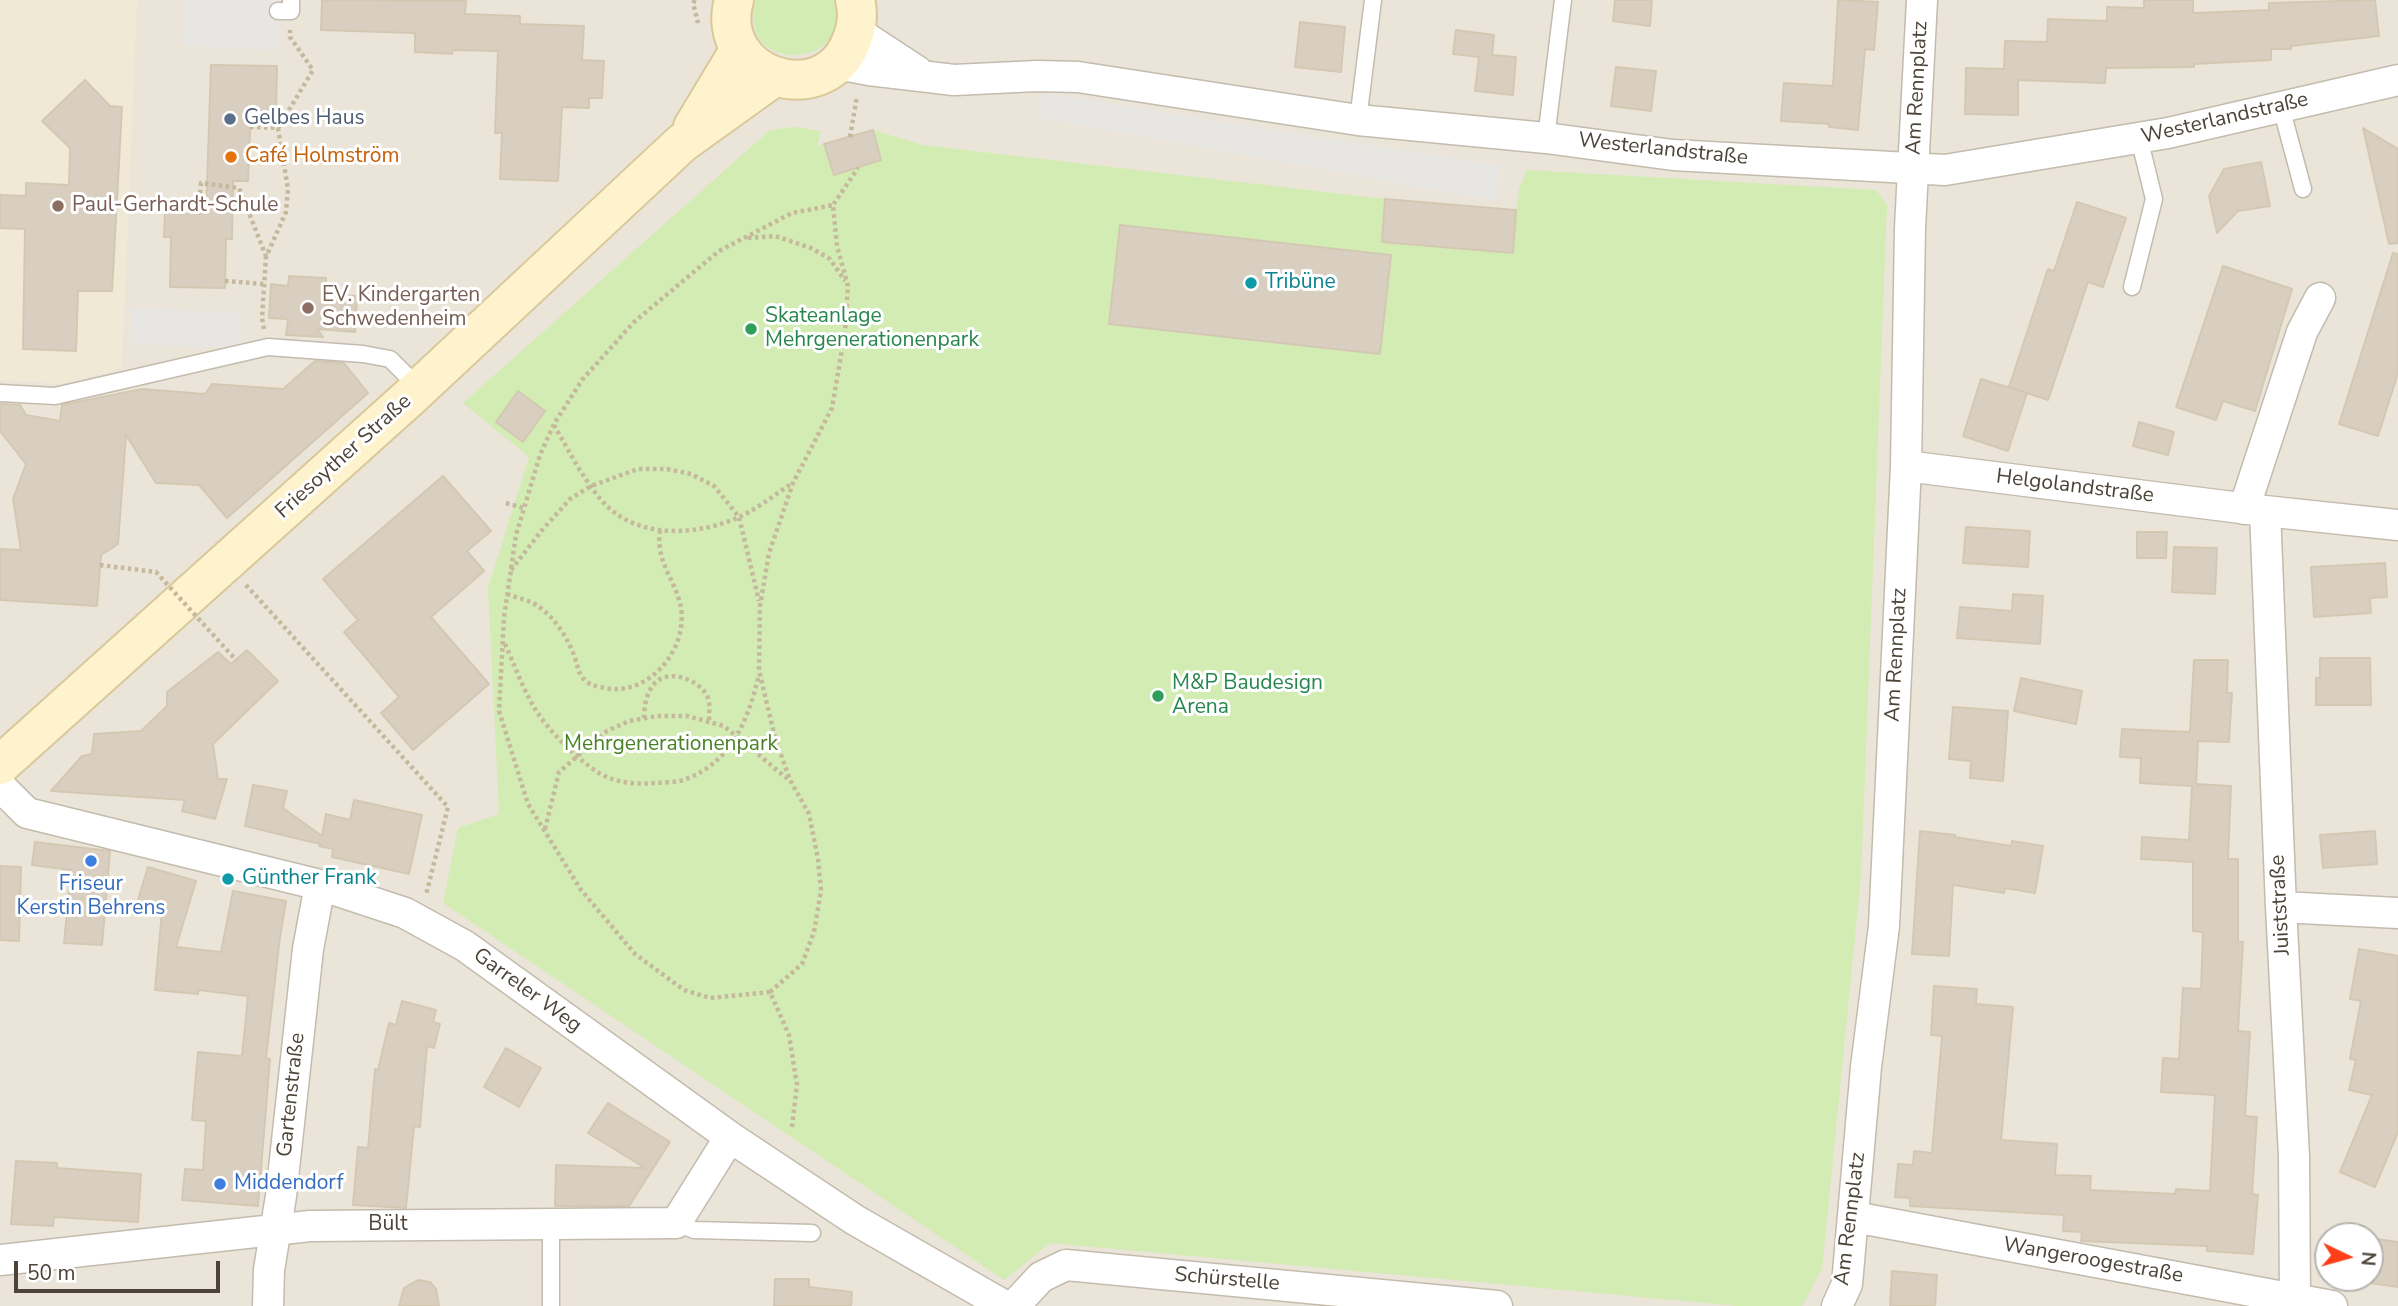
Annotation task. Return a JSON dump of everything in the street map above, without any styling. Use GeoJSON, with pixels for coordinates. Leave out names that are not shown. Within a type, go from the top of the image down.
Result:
{"type":"FeatureCollection","features":[{"type":"Feature","properties":{"kind":"street","name":"Am Rennplatz"},"geometry":{"type":"LineString","coordinates":[[1837,1306],[1847,1284],[1866,1067],[1884,926],[1906,466],[1910,242],[1922,0]]}},
{"type":"Feature","properties":{"kind":"street"},"geometry":{"type":"LineString","coordinates":[[730,2],[735,36],[748,60],[774,78],[800,80],[819,75],[836,64],[849,48],[856,9]]}},
{"type":"Feature","properties":{"kind":"street","name":"Westerlandstraße"},"geometry":{"type":"LineString","coordinates":[[856,9],[923,75]]}},
{"type":"Feature","properties":{"kind":"street","name":"Friesoyther Straße"},"geometry":{"type":"LineString","coordinates":[[682,143],[740,49]]}},
{"type":"Feature","properties":{"kind":"street","name":"Westerlandstraße"},"geometry":{"type":"LineString","coordinates":[[836,64],[954,80],[1078,77],[1358,120],[1546,138],[1672,155],[1945,170],[2139,138],[2398,80]]}},
{"type":"Feature","properties":{"kind":"street","name":"Friesoyther Straße"},"geometry":{"type":"LineString","coordinates":[[0,765],[419,388],[682,143],[774,78]]}},
{"type":"Feature","properties":{"kind":"street"},"geometry":{"type":"LineString","coordinates":[[2254,510],[2302,332],[2320,298]]}},
{"type":"Feature","properties":{"kind":"street","name":"Helgolandstraße"},"geometry":{"type":"LineString","coordinates":[[1906,466],[2254,510],[2398,525]]}},
{"type":"Feature","properties":{"kind":"street","name":"Juiststraße"},"geometry":{"type":"LineString","coordinates":[[2254,510],[2281,907],[2294,1156],[2295,1299]]}},
{"type":"Feature","properties":{"kind":"street","name":"Garreler Weg"},"geometry":{"type":"LineString","coordinates":[[0,786],[27,813],[320,885],[420,921],[465,946],[730,1137],[855,1220],[1005,1306]]}},
{"type":"Feature","properties":{"kind":"street","name":"Gartenstraße"},"geometry":{"type":"LineString","coordinates":[[268,1306],[269,1270],[281,1196],[307,949],[320,885]]}},
{"type":"Feature","properties":{"kind":"street"},"geometry":{"type":"LineString","coordinates":[[2281,907],[2398,913]]}},
{"type":"Feature","properties":{"kind":"street"},"geometry":{"type":"LineString","coordinates":[[676,1223],[730,1137]]}},
{"type":"Feature","properties":{"kind":"street","name":"Wangeroogestraße"},"geometry":{"type":"LineString","coordinates":[[1854,1217],[2332,1306]]}},
{"type":"Feature","properties":{"kind":"street","name":"Bült"},"geometry":{"type":"LineString","coordinates":[[0,1260],[310,1226],[676,1223]]}},
{"type":"Feature","properties":{"kind":"street","name":"Schürstelle"},"geometry":{"type":"LineString","coordinates":[[1014,1306],[1041,1277],[1066,1265],[1497,1306]]}},
{"type":"Feature","properties":{"kind":"lane"},"geometry":{"type":"LineString","coordinates":[[1358,120],[1373,0]]}},
{"type":"Feature","properties":{"kind":"lane"},"geometry":{"type":"LineString","coordinates":[[1546,138],[1563,0]]}},
{"type":"Feature","properties":{"kind":"lane"},"geometry":{"type":"LineString","coordinates":[[2281,107],[2303,189]]}},
{"type":"Feature","properties":{"kind":"lane"},"geometry":{"type":"LineString","coordinates":[[2132,287],[2154,199],[2139,138]]}},
{"type":"Feature","properties":{"kind":"lane"},"geometry":{"type":"LineString","coordinates":[[0,393],[55,396],[268,347],[363,354],[390,359],[419,388]]}},
{"type":"Feature","properties":{"kind":"lane"},"geometry":{"type":"LineString","coordinates":[[676,1223],[694,1230],[812,1233]]}},
{"type":"Feature","properties":{"kind":"lane"},"geometry":{"type":"LineString","coordinates":[[551,1224],[551,1306]]}},
{"type":"Feature","properties":{"kind":"path"},"geometry":{"type":"LineString","coordinates":[[268,347],[262,317],[266,257],[286,212],[288,189],[278,128],[313,70],[290,37],[287,7]]}},
{"type":"Feature","properties":{"kind":"path"},"geometry":{"type":"LineString","coordinates":[[850,137],[856,98]]}},
{"type":"Feature","properties":{"kind":"path"},"geometry":{"type":"LineString","coordinates":[[250,127],[278,128]]}},
{"type":"Feature","properties":{"kind":"path"},"geometry":{"type":"LineString","coordinates":[[833,205],[793,213],[719,251],[634,322],[582,380],[554,424],[540,455],[516,535],[503,641],[499,711],[528,804],[581,890],[635,954],[684,990],[710,998],[770,992],[802,964],[814,932],[821,890],[818,859],[809,814],[790,780],[775,738],[760,670],[760,606],[769,553],[793,483],[832,408],[845,332],[848,286],[837,246],[833,205],[858,168]]}},
{"type":"Feature","properties":{"kind":"path"},"geometry":{"type":"LineString","coordinates":[[198,214],[201,183],[239,188],[266,257]]}},
{"type":"Feature","properties":{"kind":"path"},"geometry":{"type":"LineString","coordinates":[[744,238],[775,236],[811,248],[830,258],[848,286]]}},
{"type":"Feature","properties":{"kind":"path"},"geometry":{"type":"LineString","coordinates":[[225,282],[264,284]]}},
{"type":"Feature","properties":{"kind":"path"},"geometry":{"type":"LineString","coordinates":[[554,424],[604,503],[623,519],[660,530],[682,532],[739,517],[793,483]]}},
{"type":"Feature","properties":{"kind":"path"},"geometry":{"type":"LineString","coordinates":[[511,571],[570,499],[591,486],[638,469],[667,469],[691,474],[714,486],[739,517],[760,606]]}},
{"type":"Feature","properties":{"kind":"path"},"geometry":{"type":"LineString","coordinates":[[506,503],[523,508]]}},
{"type":"Feature","properties":{"kind":"path"},"geometry":{"type":"LineString","coordinates":[[508,594],[537,605],[560,627],[575,656],[580,675],[589,684],[611,690],[636,686],[656,673],[675,652],[681,627],[681,604],[660,557],[660,530]]}},
{"type":"Feature","properties":{"kind":"path"},"geometry":{"type":"LineString","coordinates":[[226,564],[448,807],[420,921]]}},
{"type":"Feature","properties":{"kind":"path"},"geometry":{"type":"LineString","coordinates":[[100,565],[156,572],[236,660]]}},
{"type":"Feature","properties":{"kind":"path"},"geometry":{"type":"LineString","coordinates":[[503,641],[537,712],[590,767],[615,781],[633,784],[685,780],[711,766],[738,736],[752,705],[760,670]]}},
{"type":"Feature","properties":{"kind":"path"},"geometry":{"type":"LineString","coordinates":[[656,673],[660,680]]}},
{"type":"Feature","properties":{"kind":"path"},"geometry":{"type":"LineString","coordinates":[[644,718],[644,706],[650,692],[660,680],[665,677],[682,677],[699,686],[706,694],[709,722]]}},
{"type":"Feature","properties":{"kind":"path"},"geometry":{"type":"LineString","coordinates":[[545,830],[559,772],[607,731],[629,721],[657,716],[687,716],[724,726],[790,780]]}},
{"type":"Feature","properties":{"kind":"path"},"geometry":{"type":"LineString","coordinates":[[770,992],[789,1035],[797,1085],[792,1127]]}},
{"type":"Feature","properties":{"kind":"shaded area"},"geometry":{"type":"Polygon","coordinates":[[[0,0],[2398,0],[2398,1306],[0,1306],[0,0]]]}},
{"type":"Feature","properties":{"kind":"shaded area"},"geometry":{"type":"Polygon","coordinates":[[[0,0],[137,0],[122,369],[60,384],[0,380],[0,0]]]}},
{"type":"Feature","properties":{"kind":"shaded area"},"geometry":{"type":"Polygon","coordinates":[[[184,0],[278,0],[277,50],[182,46],[184,0]]]}},
{"type":"Feature","properties":{"kind":"shaded area"},"geometry":{"type":"Polygon","coordinates":[[[1042,93],[1500,166],[1497,201],[1036,117],[1042,93]]]}},
{"type":"Feature","properties":{"kind":"shaded area"},"geometry":{"type":"Polygon","coordinates":[[[132,308],[241,313],[240,348],[130,344],[132,308]]]}},
{"type":"Feature","properties":{"kind":"green space"},"geometry":{"type":"Polygon","coordinates":[[[756,0],[833,0],[835,24],[828,41],[813,51],[795,55],[777,52],[762,42],[754,24],[756,0]]]}},
{"type":"Feature","properties":{"kind":"green space","name":"M&P Baudesign Arena"},"geometry":{"type":"Polygon","coordinates":[[[796,127],[821,131],[817,146],[873,130],[923,145],[1385,199],[1516,210],[1519,189],[1527,170],[1876,190],[1887,204],[1861,877],[1822,1269],[1802,1306],[1738,1306],[1050,1243],[1004,1280],[443,903],[458,828],[499,814],[488,588],[529,457],[463,403],[770,130],[796,127]]]}},
{"type":"Feature","properties":{"kind":"building"},"geometry":{"type":"Polygon","coordinates":[[[322,0],[466,1],[465,14],[520,16],[520,24],[584,26],[582,60],[604,61],[602,98],[589,98],[589,108],[562,107],[558,181],[500,179],[502,133],[495,133],[498,51],[453,50],[452,54],[415,52],[415,33],[321,30],[322,0]]]}},
{"type":"Feature","properties":{"kind":"building"},"geometry":{"type":"Polygon","coordinates":[[[1615,0],[1652,0],[1650,26],[1613,21],[1615,0]]]}},
{"type":"Feature","properties":{"kind":"building"},"geometry":{"type":"Polygon","coordinates":[[[1838,0],[1878,2],[1874,50],[1865,49],[1858,130],[1829,127],[1829,124],[1781,121],[1784,83],[1833,86],[1838,0]]]}},
{"type":"Feature","properties":{"kind":"building"},"geometry":{"type":"Polygon","coordinates":[[[2144,0],[2193,0],[2193,13],[2269,10],[2269,3],[2375,0],[2379,36],[2291,46],[2291,49],[2271,49],[2271,60],[2194,64],[2194,67],[2106,68],[2105,83],[2018,80],[2018,115],[1965,114],[1966,68],[2004,69],[2005,41],[2047,42],[2048,19],[2107,21],[2107,7],[2144,8],[2144,0]]]}},
{"type":"Feature","properties":{"kind":"building"},"geometry":{"type":"Polygon","coordinates":[[[1300,22],[1345,27],[1341,72],[1295,67],[1300,22]]]}},
{"type":"Feature","properties":{"kind":"building"},"geometry":{"type":"Polygon","coordinates":[[[1456,30],[1494,35],[1492,55],[1516,57],[1513,95],[1475,91],[1479,57],[1453,54],[1456,30]]]}},
{"type":"Feature","properties":{"kind":"building"},"geometry":{"type":"Polygon","coordinates":[[[211,65],[277,66],[276,111],[251,110],[248,181],[233,181],[232,239],[226,239],[225,288],[170,287],[171,237],[164,237],[165,213],[206,214],[211,65]]]}},
{"type":"Feature","properties":{"kind":"building"},"geometry":{"type":"Polygon","coordinates":[[[1616,67],[1656,71],[1651,111],[1611,106],[1616,67]]]}},
{"type":"Feature","properties":{"kind":"building","name":"Paul-Gerhardt-Schule"},"geometry":{"type":"Polygon","coordinates":[[[85,80],[110,106],[122,107],[112,291],[78,291],[76,351],[23,349],[25,229],[0,228],[0,195],[26,196],[26,183],[69,185],[70,148],[42,121],[85,80]]]}},
{"type":"Feature","properties":{"kind":"building"},"geometry":{"type":"Polygon","coordinates":[[[2363,128],[2398,149],[2398,243],[2389,244],[2363,128]]]}},
{"type":"Feature","properties":{"kind":"building"},"geometry":{"type":"Polygon","coordinates":[[[873,130],[881,160],[834,175],[824,144],[873,130]]]}},
{"type":"Feature","properties":{"kind":"building"},"geometry":{"type":"Polygon","coordinates":[[[2261,162],[2270,206],[2238,211],[2217,233],[2209,196],[2224,169],[2261,162]]]}},
{"type":"Feature","properties":{"kind":"building"},"geometry":{"type":"Polygon","coordinates":[[[1385,199],[1516,210],[1513,253],[1382,242],[1385,199]]]}},
{"type":"Feature","properties":{"kind":"building"},"geometry":{"type":"Polygon","coordinates":[[[2077,202],[2126,218],[2103,287],[2088,282],[2048,400],[2009,387],[2048,269],[2054,271],[2077,202]]]}},
{"type":"Feature","properties":{"kind":"building","name":"Tribüne"},"geometry":{"type":"Polygon","coordinates":[[[1120,225],[1391,255],[1380,354],[1109,324],[1120,225]]]}},
{"type":"Feature","properties":{"kind":"building"},"geometry":{"type":"Polygon","coordinates":[[[2393,253],[2398,254],[2398,373],[2378,436],[2339,424],[2393,253]]]}},
{"type":"Feature","properties":{"kind":"building"},"geometry":{"type":"Polygon","coordinates":[[[2223,266],[2292,289],[2255,411],[2223,401],[2216,420],[2176,407],[2223,266]]]}},
{"type":"Feature","properties":{"kind":"building"},"geometry":{"type":"Polygon","coordinates":[[[289,276],[326,278],[325,294],[357,296],[355,332],[317,329],[323,337],[286,335],[288,319],[269,318],[271,284],[288,286],[289,276]]]}},
{"type":"Feature","properties":{"kind":"building"},"geometry":{"type":"Polygon","coordinates":[[[315,361],[344,363],[368,393],[227,518],[199,485],[156,483],[126,435],[118,544],[101,555],[97,606],[0,600],[0,549],[21,550],[13,499],[26,464],[0,431],[0,404],[20,405],[26,415],[60,421],[62,405],[142,389],[205,394],[212,384],[283,389],[315,361]]]}},
{"type":"Feature","properties":{"kind":"building"},"geometry":{"type":"Polygon","coordinates":[[[1981,379],[2027,393],[2008,451],[1963,436],[1981,379]]]}},
{"type":"Feature","properties":{"kind":"building"},"geometry":{"type":"Polygon","coordinates":[[[518,391],[545,411],[523,442],[496,422],[518,391]]]}},
{"type":"Feature","properties":{"kind":"building"},"geometry":{"type":"Polygon","coordinates":[[[2139,422],[2174,432],[2168,455],[2133,446],[2139,422]]]}},
{"type":"Feature","properties":{"kind":"building"},"geometry":{"type":"Polygon","coordinates":[[[443,476],[491,531],[467,551],[484,571],[431,617],[489,684],[413,750],[381,713],[399,697],[344,632],[358,620],[323,579],[443,476]]]}},
{"type":"Feature","properties":{"kind":"building"},"geometry":{"type":"Polygon","coordinates":[[[1966,527],[2030,531],[2028,567],[1963,563],[1966,527]]]}},
{"type":"Feature","properties":{"kind":"building"},"geometry":{"type":"Polygon","coordinates":[[[2137,532],[2167,532],[2166,558],[2137,558],[2137,532]]]}},
{"type":"Feature","properties":{"kind":"building"},"geometry":{"type":"Polygon","coordinates":[[[2174,547],[2217,548],[2215,594],[2172,592],[2174,547]]]}},
{"type":"Feature","properties":{"kind":"building"},"geometry":{"type":"Polygon","coordinates":[[[2385,563],[2387,597],[2370,598],[2371,613],[2314,617],[2311,567],[2385,563]]]}},
{"type":"Feature","properties":{"kind":"building"},"geometry":{"type":"Polygon","coordinates":[[[2013,594],[2043,596],[2040,644],[1957,638],[1960,607],[2012,611],[2013,594]]]}},
{"type":"Feature","properties":{"kind":"building"},"geometry":{"type":"Polygon","coordinates":[[[247,650],[278,681],[213,744],[218,779],[227,779],[215,819],[182,811],[185,800],[51,791],[82,756],[92,754],[94,734],[141,731],[167,706],[167,692],[218,652],[231,664],[247,650]]]}},
{"type":"Feature","properties":{"kind":"building"},"geometry":{"type":"Polygon","coordinates":[[[2320,658],[2370,658],[2371,705],[2316,705],[2316,678],[2320,678],[2320,658]]]}},
{"type":"Feature","properties":{"kind":"building"},"geometry":{"type":"Polygon","coordinates":[[[2194,660],[2228,660],[2227,693],[2232,693],[2229,742],[2198,741],[2196,784],[2231,786],[2228,859],[2238,859],[2238,942],[2243,942],[2238,1031],[2250,1032],[2245,1116],[2257,1117],[2252,1194],[2258,1195],[2253,1254],[2207,1251],[2207,1246],[2081,1241],[2082,1232],[2063,1231],[2064,1215],[1910,1206],[1910,1198],[1895,1197],[1898,1164],[1913,1165],[1914,1151],[1932,1153],[1942,1036],[1931,1035],[1934,986],[1977,989],[1976,1004],[2013,1007],[2001,1140],[2057,1144],[2055,1175],[2091,1176],[2090,1190],[2175,1194],[2176,1189],[2210,1191],[2215,1095],[2161,1092],[2163,1058],[2179,1059],[2183,988],[2201,989],[2203,932],[2193,931],[2193,862],[2141,859],[2142,837],[2189,840],[2192,786],[2140,783],[2141,758],[2120,757],[2122,729],[2190,732],[2194,660]]]}},
{"type":"Feature","properties":{"kind":"building"},"geometry":{"type":"Polygon","coordinates":[[[2021,678],[2082,691],[2076,724],[2014,711],[2021,678]]]}},
{"type":"Feature","properties":{"kind":"building"},"geometry":{"type":"Polygon","coordinates":[[[1953,707],[2008,711],[2003,781],[1970,778],[1971,761],[1949,759],[1953,707]]]}},
{"type":"Feature","properties":{"kind":"building"},"geometry":{"type":"Polygon","coordinates":[[[253,785],[287,791],[283,808],[322,836],[326,814],[350,820],[354,800],[422,815],[409,874],[332,857],[333,849],[319,846],[320,844],[245,826],[253,785]]]}},
{"type":"Feature","properties":{"kind":"building"},"geometry":{"type":"Polygon","coordinates":[[[1920,831],[2011,846],[2012,841],[2043,846],[2035,893],[2005,888],[2004,893],[1953,885],[1949,956],[1912,954],[1920,831]]]}},
{"type":"Feature","properties":{"kind":"building"},"geometry":{"type":"Polygon","coordinates":[[[2375,831],[2377,864],[2323,868],[2320,835],[2375,831]]]}},
{"type":"Feature","properties":{"kind":"building"},"geometry":{"type":"Polygon","coordinates":[[[35,842],[110,851],[102,945],[64,943],[71,870],[32,865],[35,842]]]}},
{"type":"Feature","properties":{"kind":"building"},"geometry":{"type":"Polygon","coordinates":[[[0,866],[21,867],[19,941],[0,940],[0,866]]]}},
{"type":"Feature","properties":{"kind":"building"},"geometry":{"type":"Polygon","coordinates":[[[148,867],[196,881],[176,947],[221,952],[233,891],[286,901],[266,1058],[270,1059],[258,1206],[182,1200],[185,1169],[203,1170],[206,1121],[192,1120],[198,1052],[242,1056],[248,996],[198,990],[198,994],[155,990],[162,911],[137,903],[148,867]]]}},
{"type":"Feature","properties":{"kind":"building"},"geometry":{"type":"Polygon","coordinates":[[[2359,949],[2398,956],[2398,1132],[2375,1187],[2340,1172],[2372,1095],[2349,1090],[2356,1060],[2350,1059],[2361,1001],[2350,999],[2359,949]]]}},
{"type":"Feature","properties":{"kind":"building"},"geometry":{"type":"Polygon","coordinates":[[[402,1001],[436,1010],[433,1022],[440,1024],[434,1048],[427,1046],[420,1127],[414,1126],[406,1208],[353,1205],[358,1147],[368,1148],[375,1069],[378,1070],[389,1023],[396,1025],[402,1001]]]}},
{"type":"Feature","properties":{"kind":"building"},"geometry":{"type":"Polygon","coordinates":[[[506,1048],[541,1068],[519,1107],[484,1087],[506,1048]]]}},
{"type":"Feature","properties":{"kind":"building"},"geometry":{"type":"Polygon","coordinates":[[[608,1103],[670,1142],[629,1206],[555,1206],[556,1165],[645,1168],[588,1133],[608,1103]]]}},
{"type":"Feature","properties":{"kind":"building"},"geometry":{"type":"Polygon","coordinates":[[[16,1161],[57,1163],[57,1168],[141,1174],[138,1222],[54,1217],[53,1226],[11,1224],[16,1161]]]}},
{"type":"Feature","properties":{"kind":"building"},"geometry":{"type":"Polygon","coordinates":[[[2384,1240],[2398,1242],[2398,1287],[2384,1285],[2384,1240]]]}},
{"type":"Feature","properties":{"kind":"building"},"geometry":{"type":"Polygon","coordinates":[[[1892,1271],[1937,1275],[1935,1306],[1890,1306],[1892,1271]]]}},
{"type":"Feature","properties":{"kind":"building"},"geometry":{"type":"Polygon","coordinates":[[[775,1279],[809,1279],[809,1287],[852,1292],[851,1306],[774,1306],[775,1279]]]}},
{"type":"Feature","properties":{"kind":"building"},"geometry":{"type":"Polygon","coordinates":[[[418,1280],[430,1282],[436,1289],[439,1306],[399,1306],[404,1288],[418,1280]]]}},
{"type":"Feature","properties":{"kind":"place","name":"Gelbes Haus"},"geometry":{"type":"Point","coordinates":[230,119]}},
{"type":"Feature","properties":{"kind":"place","name":"Café Holmström"},"geometry":{"type":"Point","coordinates":[231,157]}},
{"type":"Feature","properties":{"kind":"place","name":"Paul-Gerhardt-Schule"},"geometry":{"type":"Point","coordinates":[58,206]}},
{"type":"Feature","properties":{"kind":"place","name":"Tribüne"},"geometry":{"type":"Point","coordinates":[1251,283]}},
{"type":"Feature","properties":{"kind":"place","name":"EV. Kindergarten Schwedenheim"},"geometry":{"type":"Point","coordinates":[308,308]}},
{"type":"Feature","properties":{"kind":"place","name":"Skateanlage Mehrgenerationenpark"},"geometry":{"type":"Point","coordinates":[751,329]}},
{"type":"Feature","properties":{"kind":"place","name":"M&P Baudesign Arena"},"geometry":{"type":"Point","coordinates":[1158,696]}},
{"type":"Feature","properties":{"kind":"place","name":"Friseur Kerstin Behrens"},"geometry":{"type":"Point","coordinates":[91,861]}},
{"type":"Feature","properties":{"kind":"place","name":"Günther Frank"},"geometry":{"type":"Point","coordinates":[228,879]}},
{"type":"Feature","properties":{"kind":"place","name":"Middendorf"},"geometry":{"type":"Point","coordinates":[220,1184]}},
{"type":"Feature","properties":{"kind":"park label","name":"Mehrgenerationenpark"},"geometry":{"type":"Point","coordinates":[671,745]}}]}
